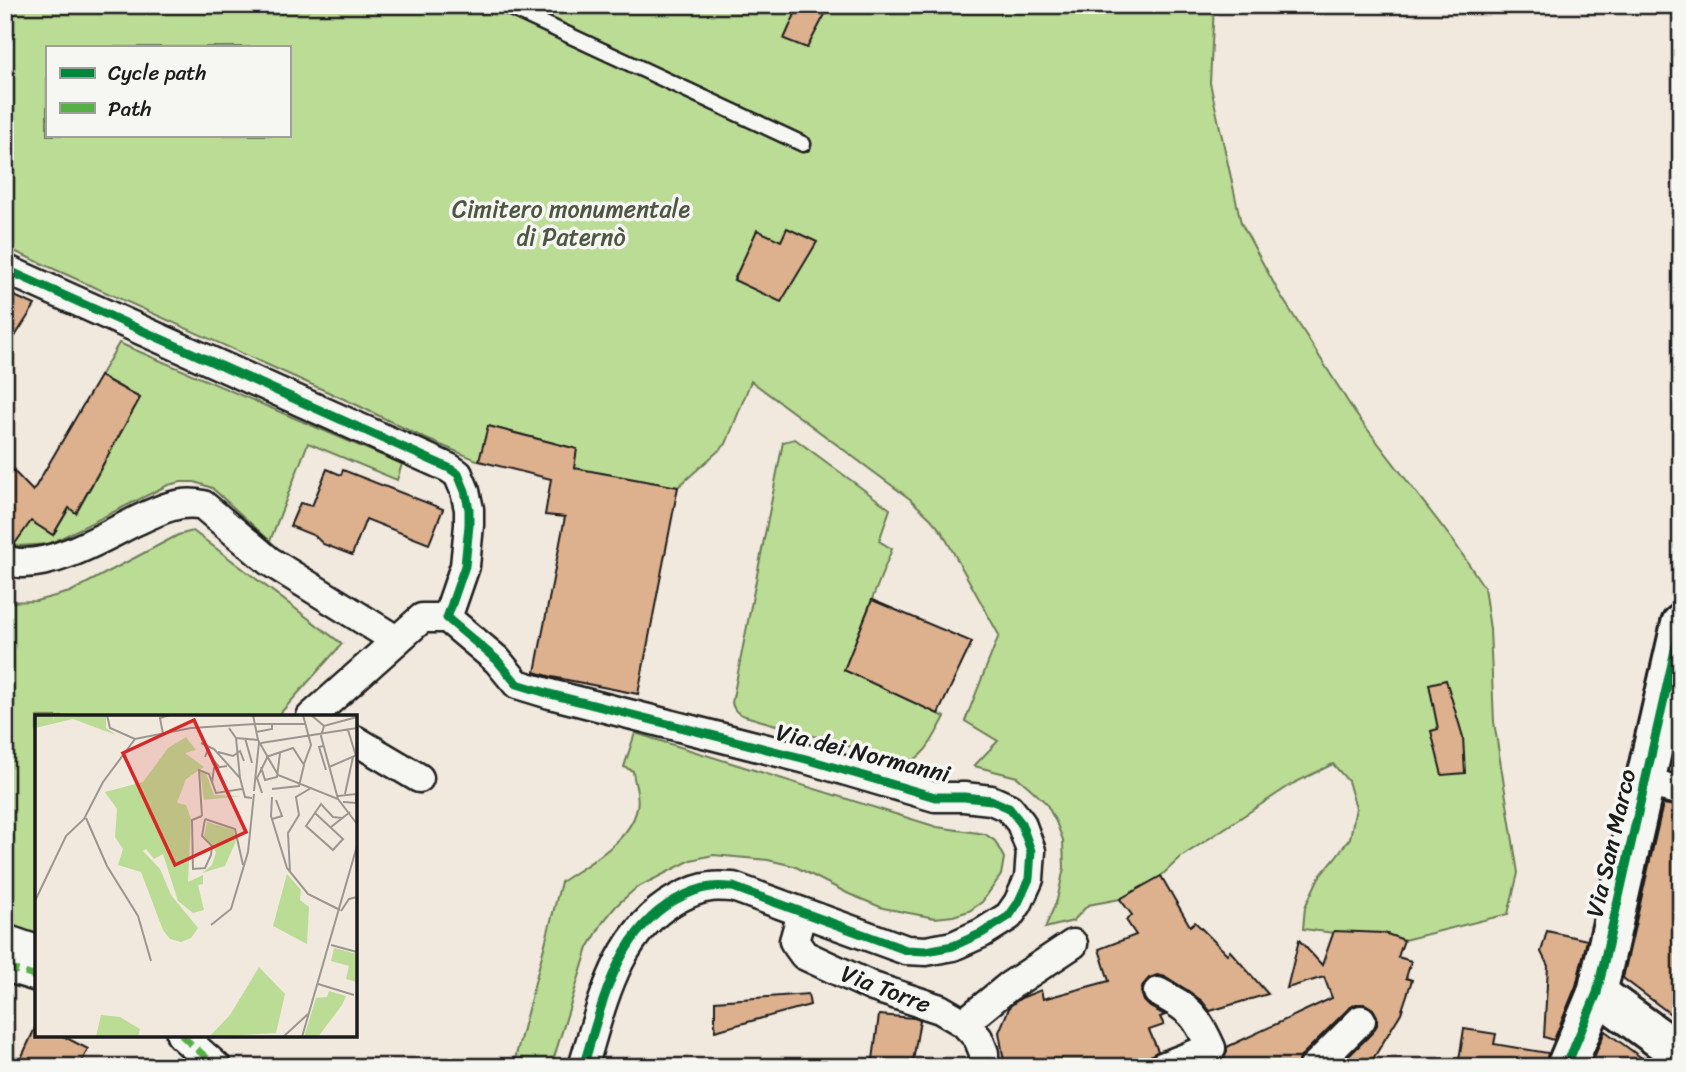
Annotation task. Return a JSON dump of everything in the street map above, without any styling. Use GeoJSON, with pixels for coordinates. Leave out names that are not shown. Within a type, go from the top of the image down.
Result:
{"type":"FeatureCollection","features":[{"type":"Feature","properties":{"kind":"street"},"geometry":{"type":"LineString","coordinates":[[5,269],[449,467],[458,474],[469,509],[469,526],[465,566],[447,618],[422,618],[314,715]]}},
{"type":"Feature","properties":{"kind":"street"},"geometry":{"type":"LineString","coordinates":[[5,560],[21,563],[50,559],[75,551],[161,509],[196,503],[203,505],[269,561],[396,640]]}},
{"type":"Feature","properties":{"kind":"street","name":"Via dei Normanni"},"geometry":{"type":"LineString","coordinates":[[447,618],[497,660],[517,684],[806,759],[935,797],[991,800],[1009,808],[1021,823],[1031,851],[1029,879],[1009,916],[982,933],[953,946],[926,951],[906,950],[733,887],[712,887],[687,894],[664,906],[647,920],[620,958],[603,1001],[583,1067]]}},
{"type":"Feature","properties":{"kind":"street","name":"Via San Marco"},"geometry":{"type":"LineString","coordinates":[[1566,1067],[1597,993],[1663,787],[1681,624]]}},
{"type":"Feature","properties":{"kind":"street"},"geometry":{"type":"LineString","coordinates":[[357,741],[419,778]]}},
{"type":"Feature","properties":{"kind":"street","name":"Via Torre"},"geometry":{"type":"LineString","coordinates":[[802,913],[794,941],[804,955],[873,987],[940,1009],[964,1023],[978,1038],[984,1053],[984,1067]]}},
{"type":"Feature","properties":{"kind":"street"},"geometry":{"type":"LineString","coordinates":[[5,939],[35,949]]}},
{"type":"Feature","properties":{"kind":"street"},"geometry":{"type":"LineString","coordinates":[[964,1023],[1008,987],[1073,944]]}},
{"type":"Feature","properties":{"kind":"street"},"geometry":{"type":"LineString","coordinates":[[5,967],[35,976]]}},
{"type":"Feature","properties":{"kind":"street"},"geometry":{"type":"LineString","coordinates":[[1158,992],[1184,1006],[1200,1023],[1211,1048],[1162,1067]]}},
{"type":"Feature","properties":{"kind":"street"},"geometry":{"type":"LineString","coordinates":[[1597,993],[1681,1054]]}},
{"type":"Feature","properties":{"kind":"street"},"geometry":{"type":"LineString","coordinates":[[1314,1067],[1361,1020]]}},
{"type":"Feature","properties":{"kind":"street"},"geometry":{"type":"LineString","coordinates":[[183,1037],[217,1067]]}},
{"type":"Feature","properties":{"kind":"lane"},"geometry":{"type":"LineString","coordinates":[[504,5],[803,144]]}},
{"type":"Feature","properties":{"kind":"green space","name":"Cimitero monumentale di Paternò"},"geometry":{"type":"Polygon","coordinates":[[[5,5],[1214,5],[1210,83],[1241,223],[1278,291],[1355,413],[1454,542],[1484,587],[1490,629],[1494,722],[1518,873],[1508,914],[1404,940],[1384,933],[1334,933],[1303,929],[1305,907],[1319,877],[1350,838],[1356,808],[1348,781],[1333,764],[1292,784],[1181,857],[1161,876],[1120,899],[1088,905],[1073,921],[1045,928],[1057,900],[1064,868],[1063,840],[1046,803],[1017,777],[974,766],[998,741],[965,721],[999,635],[942,532],[910,499],[751,381],[726,444],[678,487],[574,468],[576,449],[489,426],[479,461],[5,247],[5,5]]]}},
{"type":"Feature","properties":{"kind":"green space"},"geometry":{"type":"Polygon","coordinates":[[[119,343],[402,464],[397,480],[308,443],[270,541],[212,488],[195,482],[181,482],[168,485],[49,544],[18,546],[5,543],[16,541],[31,521],[53,535],[69,508],[77,512],[140,398],[100,376],[119,343]]]}},
{"type":"Feature","properties":{"kind":"green space"},"geometry":{"type":"Polygon","coordinates":[[[795,439],[890,509],[879,541],[892,549],[844,670],[945,717],[924,751],[906,763],[745,716],[733,706],[783,442],[795,439]]]}},
{"type":"Feature","properties":{"kind":"green space"},"geometry":{"type":"Polygon","coordinates":[[[193,531],[342,644],[279,715],[35,715],[35,934],[5,924],[5,602],[36,601],[70,592],[178,535],[193,531]]]}},
{"type":"Feature","properties":{"kind":"green space"},"geometry":{"type":"Polygon","coordinates":[[[635,733],[937,827],[985,834],[995,841],[1004,858],[1001,875],[982,902],[969,911],[935,918],[883,908],[794,866],[768,860],[713,855],[691,860],[636,888],[603,922],[588,948],[551,1067],[513,1067],[561,882],[606,851],[633,820],[638,803],[637,794],[633,771],[624,767],[635,733]]]}},
{"type":"Feature","properties":{"kind":"building"},"geometry":{"type":"Polygon","coordinates":[[[799,5],[830,5],[807,48],[784,39],[799,5]]]}},
{"type":"Feature","properties":{"kind":"building"},"geometry":{"type":"Polygon","coordinates":[[[787,228],[817,242],[781,302],[734,280],[757,230],[781,241],[787,228]]]}},
{"type":"Feature","properties":{"kind":"building"},"geometry":{"type":"Polygon","coordinates":[[[5,292],[35,305],[5,352],[5,292]]]}},
{"type":"Feature","properties":{"kind":"building"},"geometry":{"type":"Polygon","coordinates":[[[100,376],[140,398],[76,513],[69,508],[53,535],[31,521],[14,545],[5,544],[5,462],[33,491],[100,376]]]}},
{"type":"Feature","properties":{"kind":"building"},"geometry":{"type":"Polygon","coordinates":[[[488,426],[577,449],[574,468],[678,487],[638,694],[535,672],[565,517],[545,515],[551,479],[479,461],[488,426]]]}},
{"type":"Feature","properties":{"kind":"building"},"geometry":{"type":"Polygon","coordinates":[[[327,469],[341,475],[343,470],[443,509],[429,544],[366,519],[352,555],[323,544],[315,536],[290,526],[300,503],[312,506],[327,469]]]}},
{"type":"Feature","properties":{"kind":"building"},"geometry":{"type":"Polygon","coordinates":[[[872,600],[972,642],[938,714],[844,670],[872,600]]]}},
{"type":"Feature","properties":{"kind":"building"},"geometry":{"type":"Polygon","coordinates":[[[1446,680],[1463,737],[1465,773],[1442,775],[1431,731],[1438,729],[1429,684],[1446,680]]]}},
{"type":"Feature","properties":{"kind":"building"},"geometry":{"type":"Polygon","coordinates":[[[1663,804],[1681,807],[1681,1022],[1623,978],[1663,804]]]}},
{"type":"Feature","properties":{"kind":"building"},"geometry":{"type":"Polygon","coordinates":[[[1161,876],[1190,926],[1195,922],[1227,954],[1230,951],[1268,994],[1210,1011],[1187,990],[1166,977],[1157,975],[1149,978],[1141,992],[1150,1007],[1165,1015],[1160,1017],[1164,1025],[1149,1030],[1158,1051],[1149,1057],[1146,1067],[1005,1067],[999,1032],[1010,1006],[1041,990],[1043,999],[1109,981],[1099,949],[1136,935],[1126,920],[1132,915],[1120,899],[1161,876]]]}},
{"type":"Feature","properties":{"kind":"building"},"geometry":{"type":"Polygon","coordinates":[[[1334,931],[1384,933],[1404,940],[1398,957],[1411,961],[1406,978],[1412,980],[1401,1013],[1368,1067],[1338,1067],[1377,1025],[1377,1016],[1373,1009],[1365,1004],[1356,1004],[1302,1055],[1298,1067],[1209,1067],[1224,1059],[1227,1047],[1332,998],[1324,977],[1287,988],[1299,940],[1322,965],[1334,931]]]}},
{"type":"Feature","properties":{"kind":"building"},"geometry":{"type":"Polygon","coordinates":[[[1547,931],[1587,940],[1576,986],[1554,1040],[1544,1037],[1548,966],[1541,952],[1547,931]]]}},
{"type":"Feature","properties":{"kind":"building"},"geometry":{"type":"Polygon","coordinates":[[[808,994],[810,1005],[715,1031],[715,1001],[808,994]]]}},
{"type":"Feature","properties":{"kind":"building"},"geometry":{"type":"Polygon","coordinates":[[[879,1015],[920,1020],[912,1067],[872,1067],[879,1015]]]}},
{"type":"Feature","properties":{"kind":"building"},"geometry":{"type":"Polygon","coordinates":[[[35,1028],[35,1037],[65,1037],[88,1049],[79,1067],[17,1067],[35,1028]]]}},
{"type":"Feature","properties":{"kind":"building"},"geometry":{"type":"Polygon","coordinates":[[[1464,1029],[1496,1034],[1494,1044],[1548,1053],[1545,1067],[1469,1067],[1470,1062],[1459,1060],[1464,1029]]]}},
{"type":"Feature","properties":{"kind":"building"},"geometry":{"type":"Polygon","coordinates":[[[1605,1031],[1650,1064],[1654,1067],[1590,1067],[1605,1031]]]}},
{"type":"Feature","properties":{"kind":"marked path"},"geometry":{"type":"LineString","coordinates":[[5,967],[35,976]]}},
{"type":"Feature","properties":{"kind":"marked path"},"geometry":{"type":"LineString","coordinates":[[183,1037],[217,1067]]}},
{"type":"Feature","properties":{"kind":"cycle path"},"geometry":{"type":"LineString","coordinates":[[5,269],[458,474],[469,509],[469,525],[465,566],[447,618],[497,660],[517,684],[806,759],[935,797],[991,800],[1009,808],[1021,823],[1031,851],[1029,879],[1018,903],[1009,916],[982,933],[953,946],[926,951],[906,950],[733,887],[702,889],[675,900],[655,914],[638,932],[625,952],[605,996],[583,1067]]}},
{"type":"Feature","properties":{"kind":"cycle path"},"geometry":{"type":"LineString","coordinates":[[1566,1067],[1597,993],[1681,624]]}}]}
